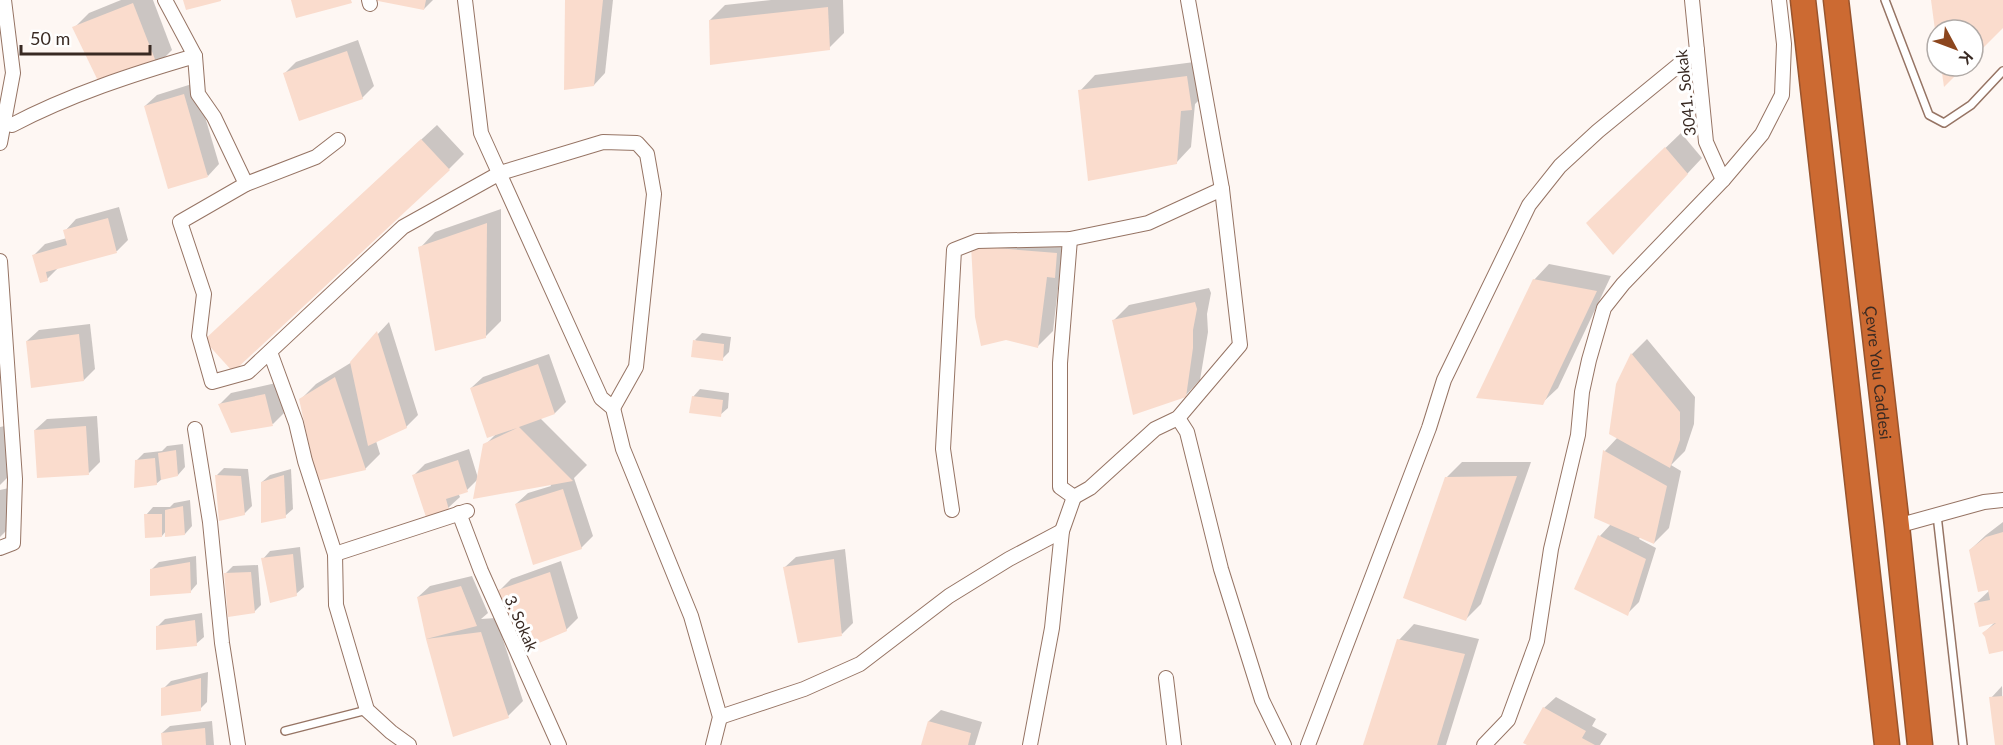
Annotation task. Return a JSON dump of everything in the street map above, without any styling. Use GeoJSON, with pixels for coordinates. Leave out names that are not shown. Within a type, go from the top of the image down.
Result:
{"type":"FeatureCollection","features":[{"type":"Feature","properties":{"kind":"highway","name":"Çevre Yolu Caddesi"},"geometry":{"type":"LineString","coordinates":[[1803,0],[1887,745]]}},
{"type":"Feature","properties":{"kind":"highway","name":"Çevre Yolu Caddesi"},"geometry":{"type":"LineString","coordinates":[[1836,0],[1920,745]]}},
{"type":"Feature","properties":{"kind":"street"},"geometry":{"type":"LineString","coordinates":[[0,143],[13,73],[4,0]]}},
{"type":"Feature","properties":{"kind":"street"},"geometry":{"type":"LineString","coordinates":[[165,0],[195,56],[198,94],[214,117],[246,184]]}},
{"type":"Feature","properties":{"kind":"street"},"geometry":{"type":"LineString","coordinates":[[465,0],[481,133],[602,398],[613,408],[623,449],[691,616],[720,717],[713,745]]}},
{"type":"Feature","properties":{"kind":"street"},"geometry":{"type":"LineString","coordinates":[[1030,745],[1052,628],[1062,531],[1074,497],[1089,488],[1155,429],[1178,417],[1240,345],[1222,189],[1188,0]]}},
{"type":"Feature","properties":{"kind":"street","name":"3041. Sokak"},"geometry":{"type":"LineString","coordinates":[[1692,0],[1706,142],[1723,180]]}},
{"type":"Feature","properties":{"kind":"street"},"geometry":{"type":"LineString","coordinates":[[1484,745],[1508,720],[1537,641],[1551,549],[1578,435],[1582,392],[1604,308],[1623,284],[1723,180],[1762,134],[1782,95],[1784,44],[1779,0]]}},
{"type":"Feature","properties":{"kind":"street"},"geometry":{"type":"LineString","coordinates":[[1308,745],[1429,428],[1444,380],[1529,205],[1560,166],[1598,131],[1697,50]]}},
{"type":"Feature","properties":{"kind":"street"},"geometry":{"type":"LineString","coordinates":[[4,123],[12,125],[33,114],[101,88],[195,56]]}},
{"type":"Feature","properties":{"kind":"street"},"geometry":{"type":"LineString","coordinates":[[338,140],[316,157],[246,184],[180,222],[204,294],[199,336],[212,382],[248,372],[403,227],[500,173],[603,142],[637,144],[647,154],[654,194],[636,368],[613,408]]}},
{"type":"Feature","properties":{"kind":"street"},"geometry":{"type":"LineString","coordinates":[[952,510],[943,449],[954,249],[977,241],[1070,239],[1148,223],[1222,189]]}},
{"type":"Feature","properties":{"kind":"street"},"geometry":{"type":"LineString","coordinates":[[1070,239],[1060,363],[1060,487],[1074,497]]}},
{"type":"Feature","properties":{"kind":"street"},"geometry":{"type":"LineString","coordinates":[[0,261],[15,479],[7,545]]}},
{"type":"Feature","properties":{"kind":"street"},"geometry":{"type":"LineString","coordinates":[[270,352],[296,423],[305,461],[334,554],[336,605],[367,710],[391,732],[410,745]]}},
{"type":"Feature","properties":{"kind":"street"},"geometry":{"type":"LineString","coordinates":[[1178,417],[1187,432],[1221,569],[1262,700],[1284,745]]}},
{"type":"Feature","properties":{"kind":"street"},"geometry":{"type":"LineString","coordinates":[[195,429],[210,522],[222,643],[238,745]]}},
{"type":"Feature","properties":{"kind":"street"},"geometry":{"type":"LineString","coordinates":[[1897,526],[1984,502],[2003,500]]}},
{"type":"Feature","properties":{"kind":"street","name":"3. Sokak"},"geometry":{"type":"LineString","coordinates":[[334,554],[464,512],[481,571],[559,745]]}},
{"type":"Feature","properties":{"kind":"street"},"geometry":{"type":"LineString","coordinates":[[720,717],[804,689],[860,664],[949,596],[1009,559],[1062,531]]}},
{"type":"Feature","properties":{"kind":"street"},"geometry":{"type":"LineString","coordinates":[[1166,678],[1174,745]]}},
{"type":"Feature","properties":{"kind":"lane"},"geometry":{"type":"LineString","coordinates":[[1885,0],[1929,115],[1944,123],[1971,105],[2003,71]]}},
{"type":"Feature","properties":{"kind":"lane"},"geometry":{"type":"LineString","coordinates":[[1937,515],[1963,745]]}},
{"type":"Feature","properties":{"kind":"lane"},"geometry":{"type":"LineString","coordinates":[[285,731],[367,710]]}},
{"type":"Feature","properties":{"kind":"building"},"geometry":{"type":"Polygon","coordinates":[[[183,0],[221,0],[221,1],[186,10],[183,0]]]}},
{"type":"Feature","properties":{"kind":"building"},"geometry":{"type":"Polygon","coordinates":[[[291,0],[351,0],[352,3],[296,18],[291,0]]]}},
{"type":"Feature","properties":{"kind":"building"},"geometry":{"type":"Polygon","coordinates":[[[373,0],[426,0],[424,10],[373,0]]]}},
{"type":"Feature","properties":{"kind":"building"},"geometry":{"type":"Polygon","coordinates":[[[565,0],[603,0],[594,86],[564,90],[565,0]]]}},
{"type":"Feature","properties":{"kind":"building"},"geometry":{"type":"Polygon","coordinates":[[[1931,0],[2003,0],[2003,28],[1985,46],[1985,18],[1933,18],[1931,0]]]}},
{"type":"Feature","properties":{"kind":"building"},"geometry":{"type":"Polygon","coordinates":[[[133,3],[158,67],[101,87],[72,27],[133,3]]]}},
{"type":"Feature","properties":{"kind":"building"},"geometry":{"type":"Polygon","coordinates":[[[828,7],[830,50],[710,65],[709,20],[828,7]]]}},
{"type":"Feature","properties":{"kind":"building"},"geometry":{"type":"Polygon","coordinates":[[[347,51],[363,99],[299,121],[283,73],[347,51]]]}},
{"type":"Feature","properties":{"kind":"building"},"geometry":{"type":"Polygon","coordinates":[[[1187,76],[1192,110],[1181,111],[1177,164],[1088,181],[1078,90],[1187,76]]]}},
{"type":"Feature","properties":{"kind":"building"},"geometry":{"type":"Polygon","coordinates":[[[1943,78],[1953,78],[1944,87],[1943,78]]]}},
{"type":"Feature","properties":{"kind":"building"},"geometry":{"type":"Polygon","coordinates":[[[184,94],[208,177],[168,189],[144,106],[184,94]]]}},
{"type":"Feature","properties":{"kind":"building"},"geometry":{"type":"Polygon","coordinates":[[[421,139],[450,170],[233,372],[204,340],[421,139]]]}},
{"type":"Feature","properties":{"kind":"building"},"geometry":{"type":"Polygon","coordinates":[[[1665,147],[1688,174],[1613,255],[1586,223],[1665,147]]]}},
{"type":"Feature","properties":{"kind":"building"},"geometry":{"type":"Polygon","coordinates":[[[108,218],[117,253],[46,272],[48,281],[40,283],[32,255],[67,245],[63,230],[108,218]]]}},
{"type":"Feature","properties":{"kind":"building"},"geometry":{"type":"Polygon","coordinates":[[[487,223],[486,338],[435,351],[418,247],[487,223]]]}},
{"type":"Feature","properties":{"kind":"building"},"geometry":{"type":"Polygon","coordinates":[[[971,246],[1057,253],[1055,278],[1047,277],[1038,348],[1006,340],[981,346],[975,317],[971,246]]]}},
{"type":"Feature","properties":{"kind":"building"},"geometry":{"type":"Polygon","coordinates":[[[1533,279],[1597,291],[1543,405],[1476,398],[1533,279]]]}},
{"type":"Feature","properties":{"kind":"building"},"geometry":{"type":"Polygon","coordinates":[[[1195,302],[1197,309],[1186,397],[1133,415],[1112,320],[1195,302]]]}},
{"type":"Feature","properties":{"kind":"building"},"geometry":{"type":"Polygon","coordinates":[[[377,331],[407,428],[368,446],[350,362],[377,331]]]}},
{"type":"Feature","properties":{"kind":"building"},"geometry":{"type":"Polygon","coordinates":[[[79,334],[84,381],[31,388],[26,341],[79,334]]]}},
{"type":"Feature","properties":{"kind":"building"},"geometry":{"type":"Polygon","coordinates":[[[693,340],[724,344],[723,361],[691,357],[693,340]]]}},
{"type":"Feature","properties":{"kind":"building"},"geometry":{"type":"Polygon","coordinates":[[[1631,353],[1680,412],[1680,440],[1670,468],[1609,434],[1616,384],[1631,353]]]}},
{"type":"Feature","properties":{"kind":"building"},"geometry":{"type":"Polygon","coordinates":[[[538,364],[555,414],[519,427],[573,481],[473,499],[483,444],[517,428],[487,438],[470,388],[538,364]]]}},
{"type":"Feature","properties":{"kind":"building"},"geometry":{"type":"Polygon","coordinates":[[[335,377],[366,470],[317,481],[299,399],[335,377]]]}},
{"type":"Feature","properties":{"kind":"building"},"geometry":{"type":"Polygon","coordinates":[[[265,394],[273,426],[231,433],[218,404],[265,394]]]}},
{"type":"Feature","properties":{"kind":"building"},"geometry":{"type":"Polygon","coordinates":[[[692,396],[723,400],[721,417],[689,413],[692,396]]]}},
{"type":"Feature","properties":{"kind":"building"},"geometry":{"type":"Polygon","coordinates":[[[86,426],[89,475],[37,478],[34,430],[86,426]]]}},
{"type":"Feature","properties":{"kind":"building"},"geometry":{"type":"Polygon","coordinates":[[[176,450],[178,476],[161,480],[158,453],[176,450]]]}},
{"type":"Feature","properties":{"kind":"building"},"geometry":{"type":"Polygon","coordinates":[[[1603,450],[1667,486],[1654,544],[1594,518],[1603,450]]]}},
{"type":"Feature","properties":{"kind":"building"},"geometry":{"type":"Polygon","coordinates":[[[155,458],[157,485],[134,488],[135,460],[155,458]]]}},
{"type":"Feature","properties":{"kind":"building"},"geometry":{"type":"Polygon","coordinates":[[[458,460],[468,492],[446,499],[449,510],[426,517],[412,475],[458,460]]]}},
{"type":"Feature","properties":{"kind":"building"},"geometry":{"type":"Polygon","coordinates":[[[215,475],[241,476],[245,515],[219,521],[215,475]]]}},
{"type":"Feature","properties":{"kind":"building"},"geometry":{"type":"Polygon","coordinates":[[[284,475],[286,518],[261,523],[261,482],[284,475]]]}},
{"type":"Feature","properties":{"kind":"building"},"geometry":{"type":"Polygon","coordinates":[[[1517,476],[1466,621],[1403,598],[1445,477],[1517,476]]]}},
{"type":"Feature","properties":{"kind":"building"},"geometry":{"type":"Polygon","coordinates":[[[563,489],[582,549],[533,565],[515,504],[563,489]]]}},
{"type":"Feature","properties":{"kind":"building"},"geometry":{"type":"Polygon","coordinates":[[[183,506],[185,535],[165,537],[165,510],[183,506]]]}},
{"type":"Feature","properties":{"kind":"building"},"geometry":{"type":"Polygon","coordinates":[[[144,514],[162,514],[162,537],[145,538],[144,514]]]}},
{"type":"Feature","properties":{"kind":"building"},"geometry":{"type":"Polygon","coordinates":[[[2003,532],[2003,651],[1989,654],[1982,633],[1996,623],[1979,627],[1974,603],[1990,600],[1988,590],[1978,592],[1969,550],[1986,537],[2003,532]]]}},
{"type":"Feature","properties":{"kind":"building"},"geometry":{"type":"Polygon","coordinates":[[[1598,535],[1646,559],[1628,616],[1574,589],[1598,535]]]}},
{"type":"Feature","properties":{"kind":"building"},"geometry":{"type":"Polygon","coordinates":[[[293,554],[297,596],[270,603],[261,558],[293,554]]]}},
{"type":"Feature","properties":{"kind":"building"},"geometry":{"type":"Polygon","coordinates":[[[834,559],[842,636],[798,643],[783,567],[834,559]]]}},
{"type":"Feature","properties":{"kind":"building"},"geometry":{"type":"Polygon","coordinates":[[[190,562],[191,593],[150,596],[150,569],[190,562]]]}},
{"type":"Feature","properties":{"kind":"building"},"geometry":{"type":"Polygon","coordinates":[[[251,572],[255,613],[228,617],[224,573],[251,572]]]}},
{"type":"Feature","properties":{"kind":"building"},"geometry":{"type":"Polygon","coordinates":[[[550,572],[567,631],[518,652],[498,590],[550,572]]]}},
{"type":"Feature","properties":{"kind":"building"},"geometry":{"type":"Polygon","coordinates":[[[461,586],[477,626],[426,639],[417,597],[461,586]]]}},
{"type":"Feature","properties":{"kind":"building"},"geometry":{"type":"Polygon","coordinates":[[[195,620],[197,646],[156,650],[156,626],[195,620]]]}},
{"type":"Feature","properties":{"kind":"building"},"geometry":{"type":"Polygon","coordinates":[[[481,632],[509,718],[453,737],[426,639],[481,632]]]}},
{"type":"Feature","properties":{"kind":"building"},"geometry":{"type":"Polygon","coordinates":[[[1397,639],[1465,654],[1437,745],[1363,745],[1397,639]]]}},
{"type":"Feature","properties":{"kind":"building"},"geometry":{"type":"Polygon","coordinates":[[[201,678],[201,711],[161,716],[161,688],[201,678]]]}},
{"type":"Feature","properties":{"kind":"building"},"geometry":{"type":"Polygon","coordinates":[[[2003,696],[2003,745],[1995,745],[1989,697],[2003,696]]]}},
{"type":"Feature","properties":{"kind":"building"},"geometry":{"type":"Polygon","coordinates":[[[1543,707],[1586,731],[1582,738],[1595,745],[1527,745],[1523,743],[1543,707]]]}},
{"type":"Feature","properties":{"kind":"building"},"geometry":{"type":"Polygon","coordinates":[[[928,721],[971,733],[968,745],[921,745],[928,721]]]}},
{"type":"Feature","properties":{"kind":"building"},"geometry":{"type":"Polygon","coordinates":[[[205,728],[206,745],[162,745],[161,733],[205,728]]]}}]}
